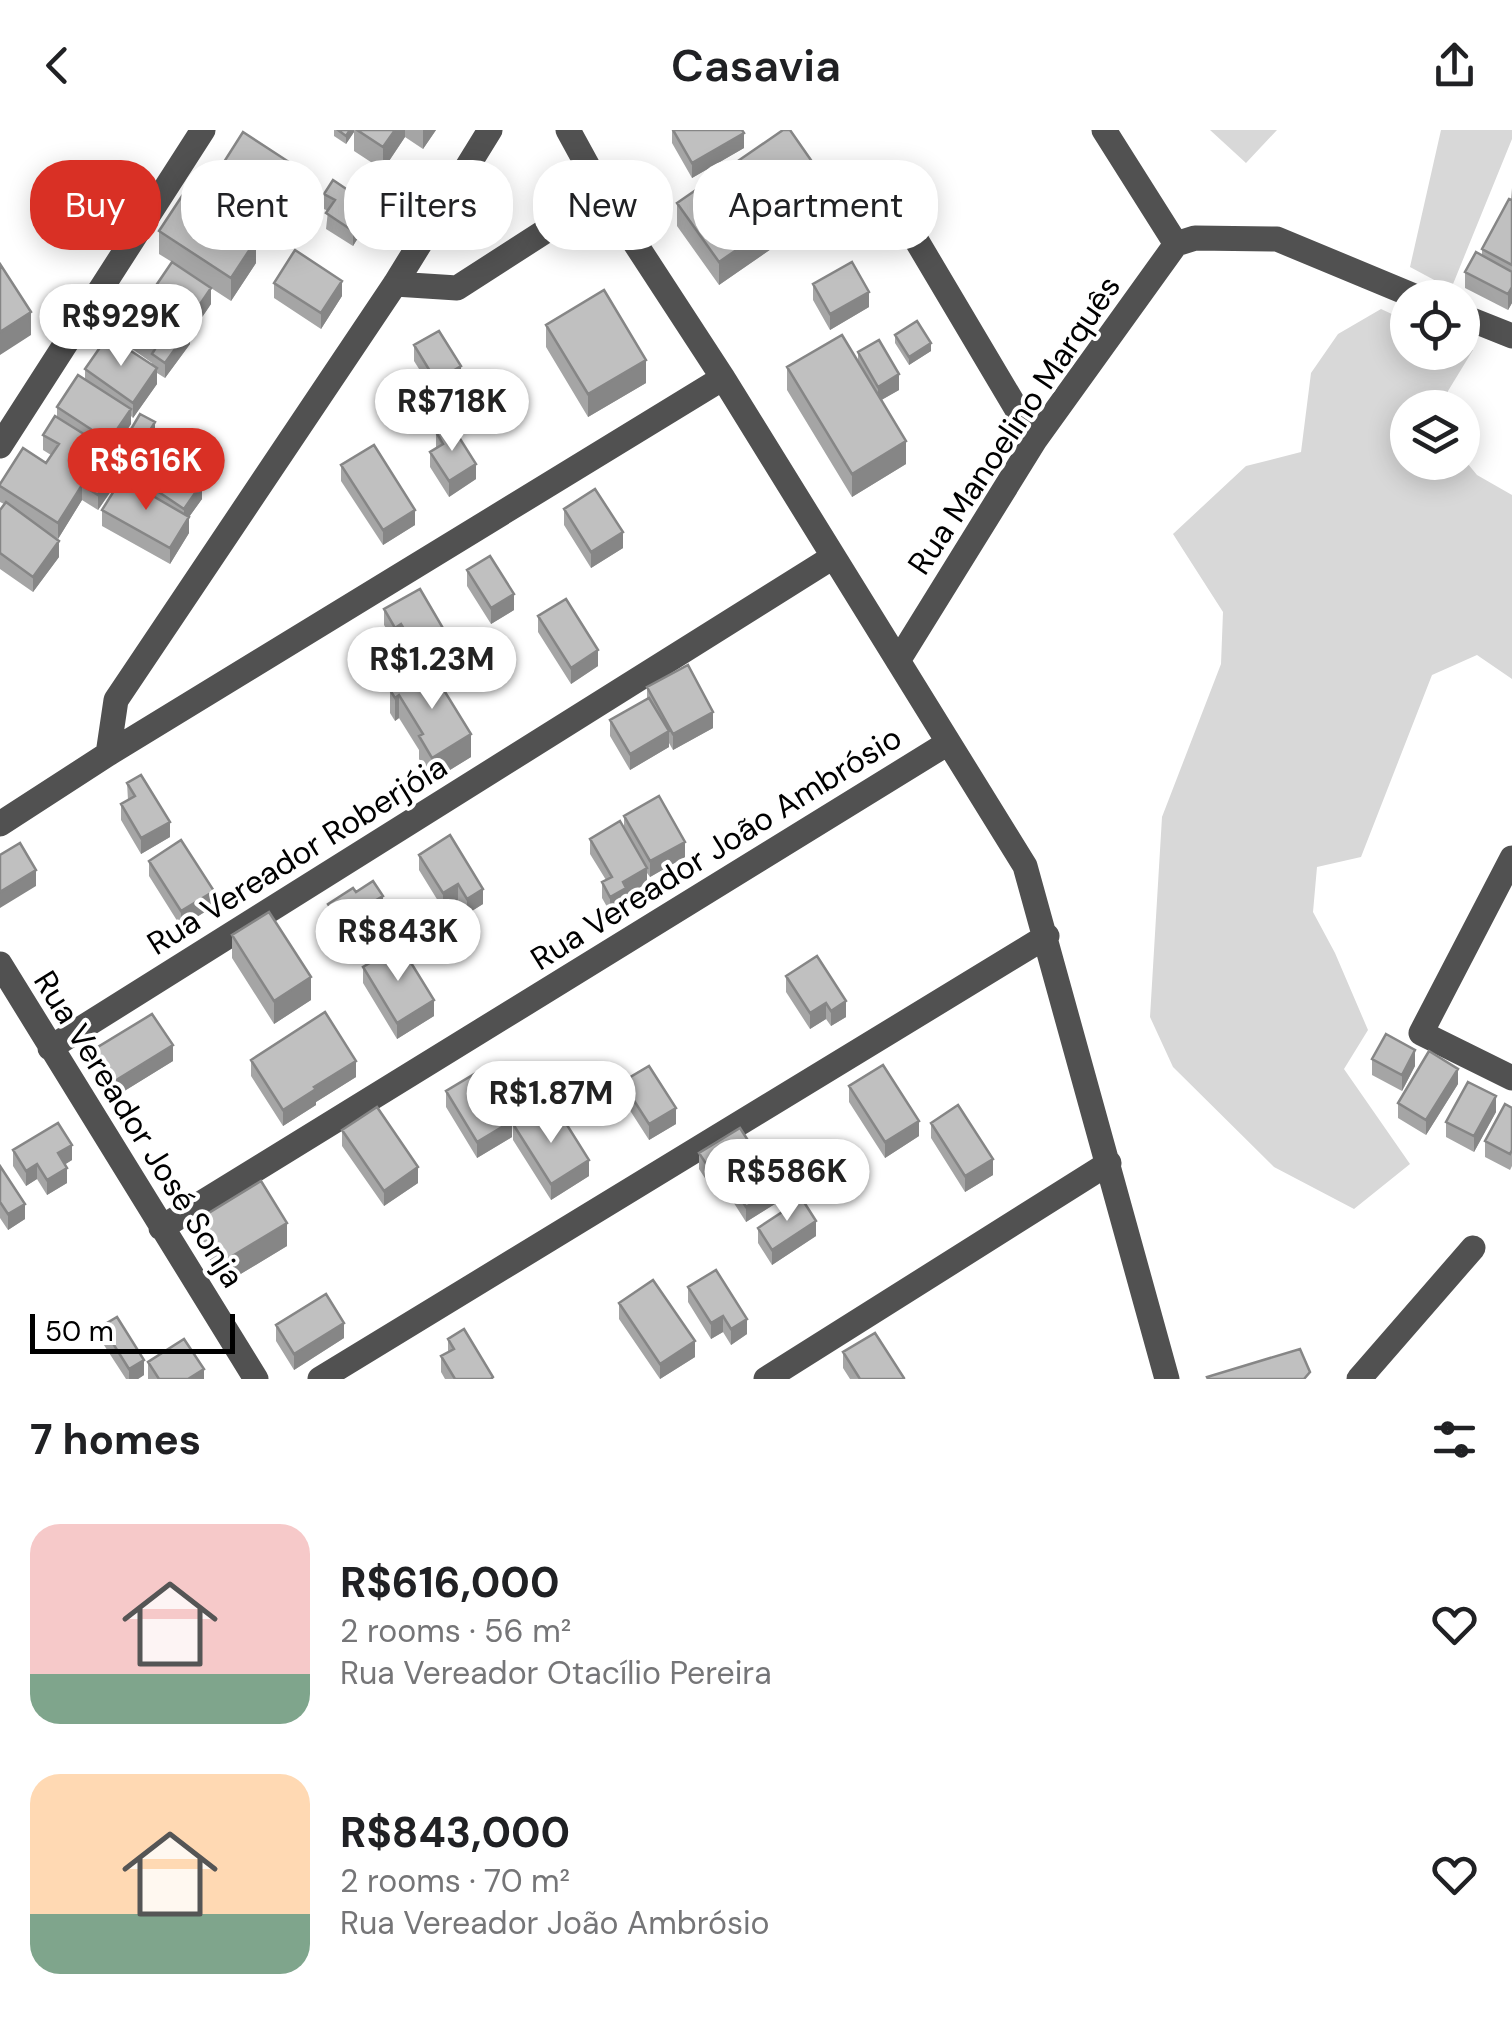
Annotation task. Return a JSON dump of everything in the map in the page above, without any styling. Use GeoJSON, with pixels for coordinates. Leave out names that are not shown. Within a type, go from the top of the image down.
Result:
{"type":"FeatureCollection","features":[{"type":"Feature","properties":{"kind":"street"},"geometry":{"type":"LineString","coordinates":[[0,446],[203,130]]}},
{"type":"Feature","properties":{"kind":"street"},"geometry":{"type":"LineString","coordinates":[[108,754],[116,700],[395,284],[490,130]]}},
{"type":"Feature","properties":{"kind":"street"},"geometry":{"type":"LineString","coordinates":[[568,130],[584,160]]}},
{"type":"Feature","properties":{"kind":"street"},"geometry":{"type":"LineString","coordinates":[[1104,130],[1185,241],[1277,239],[1390,286]]}},
{"type":"Feature","properties":{"kind":"street"},"geometry":{"type":"LineString","coordinates":[[395,284],[457,288],[533,239]]}},
{"type":"Feature","properties":{"kind":"street","name":"Rua Manoelino Marquês"},"geometry":{"type":"LineString","coordinates":[[898,661],[1035,440],[1185,241]]}},
{"type":"Feature","properties":{"kind":"street"},"geometry":{"type":"LineString","coordinates":[[640,250],[1026,866],[1109,1163],[1162,1377]]}},
{"type":"Feature","properties":{"kind":"street"},"geometry":{"type":"LineString","coordinates":[[921,250],[1035,440]]}},
{"type":"Feature","properties":{"kind":"street"},"geometry":{"type":"LineString","coordinates":[[1480,323],[1512,336]]}},
{"type":"Feature","properties":{"kind":"street"},"geometry":{"type":"LineString","coordinates":[[0,824],[723,378]]}},
{"type":"Feature","properties":{"kind":"street","name":"Rua Vereador Roberjóia"},"geometry":{"type":"LineString","coordinates":[[50,1048],[834,556]]}},
{"type":"Feature","properties":{"kind":"street","name":"Rua Vereador João Ambrósio"},"geometry":{"type":"LineString","coordinates":[[162,1228],[948,743]]}},
{"type":"Feature","properties":{"kind":"street"},"geometry":{"type":"LineString","coordinates":[[1512,858],[1421,1033],[1512,1078]]}},
{"type":"Feature","properties":{"kind":"street"},"geometry":{"type":"LineString","coordinates":[[320,1379],[1047,936]]}},
{"type":"Feature","properties":{"kind":"street","name":"Rua Vereador José Sonja"},"geometry":{"type":"LineString","coordinates":[[0,964],[9,1004],[50,1048],[256,1379]]}},
{"type":"Feature","properties":{"kind":"street"},"geometry":{"type":"LineString","coordinates":[[766,1379],[1109,1163]]}},
{"type":"Feature","properties":{"kind":"street"},"geometry":{"type":"LineString","coordinates":[[1358,1379],[1473,1248]]}},
{"type":"Feature","properties":{"kind":"shaded area"},"geometry":{"type":"Polygon","coordinates":[[[1210,130],[1277,130],[1246,163],[1210,130]]]}},
{"type":"Feature","properties":{"kind":"shaded area"},"geometry":{"type":"Polygon","coordinates":[[[1441,130],[1512,130],[1512,139],[1455,280],[1434,280],[1410,267],[1441,130]]]}},
{"type":"Feature","properties":{"kind":"shaded area"},"geometry":{"type":"Polygon","coordinates":[[[1381,309],[1390,313],[1390,370],[1461,370],[1449,390],[1390,390],[1390,480],[1480,480],[1480,477],[1512,495],[1512,679],[1477,655],[1432,675],[1361,857],[1317,867],[1313,912],[1368,1030],[1344,1069],[1410,1164],[1354,1209],[1274,1167],[1173,1067],[1150,1017],[1162,817],[1221,664],[1223,612],[1173,534],[1246,466],[1301,452],[1311,373],[1338,334],[1381,309]]]}},
{"type":"Feature","properties":{"kind":"building"},"geometry":{"type":"Polygon","coordinates":[[[357,130],[395,130],[383,147],[357,130]]]}},
{"type":"Feature","properties":{"kind":"building"},"geometry":{"type":"Polygon","coordinates":[[[673,130],[744,133],[693,160],[692,163],[673,130]]]}},
{"type":"Feature","properties":{"kind":"building"},"geometry":{"type":"Polygon","coordinates":[[[783,130],[790,130],[811,160],[739,160],[783,130]]]}},
{"type":"Feature","properties":{"kind":"building"},"geometry":{"type":"Polygon","coordinates":[[[243,132],[286,160],[225,160],[243,132]]]}},
{"type":"Feature","properties":{"kind":"building"},"geometry":{"type":"Polygon","coordinates":[[[333,180],[344,187],[344,225],[326,213],[335,200],[324,194],[333,180]]]}},
{"type":"Feature","properties":{"kind":"building"},"geometry":{"type":"Polygon","coordinates":[[[693,192],[693,225],[677,203],[693,192]]]}},
{"type":"Feature","properties":{"kind":"building"},"geometry":{"type":"Polygon","coordinates":[[[181,198],[181,245],[161,232],[181,198]]]}},
{"type":"Feature","properties":{"kind":"building"},"geometry":{"type":"Polygon","coordinates":[[[1509,199],[1512,200],[1512,265],[1482,249],[1509,199]]]}},
{"type":"Feature","properties":{"kind":"building"},"geometry":{"type":"Polygon","coordinates":[[[188,250],[249,250],[231,278],[188,250]]]}},
{"type":"Feature","properties":{"kind":"building"},"geometry":{"type":"Polygon","coordinates":[[[295,250],[342,281],[321,313],[274,283],[295,250]]]}},
{"type":"Feature","properties":{"kind":"building"},"geometry":{"type":"Polygon","coordinates":[[[710,250],[736,250],[719,262],[710,250]]]}},
{"type":"Feature","properties":{"kind":"building"},"geometry":{"type":"Polygon","coordinates":[[[1476,252],[1512,272],[1508,294],[1465,272],[1476,252]]]}},
{"type":"Feature","properties":{"kind":"building"},"geometry":{"type":"Polygon","coordinates":[[[172,262],[211,288],[192,316],[153,290],[172,262]]]}},
{"type":"Feature","properties":{"kind":"building"},"geometry":{"type":"Polygon","coordinates":[[[852,262],[869,292],[830,314],[813,284],[852,262]]]}},
{"type":"Feature","properties":{"kind":"building"},"geometry":{"type":"Polygon","coordinates":[[[0,264],[31,312],[0,332],[0,264]]]}},
{"type":"Feature","properties":{"kind":"building"},"geometry":{"type":"Polygon","coordinates":[[[604,290],[646,360],[588,394],[546,325],[604,290]]]}},
{"type":"Feature","properties":{"kind":"building"},"geometry":{"type":"Polygon","coordinates":[[[139,291],[190,328],[165,363],[152,354],[155,349],[121,325],[117,330],[99,316],[114,295],[129,305],[139,291]]]}},
{"type":"Feature","properties":{"kind":"building"},"geometry":{"type":"Polygon","coordinates":[[[917,321],[931,343],[909,357],[895,335],[917,321]]]}},
{"type":"Feature","properties":{"kind":"building"},"geometry":{"type":"Polygon","coordinates":[[[439,331],[461,366],[436,381],[414,345],[439,331]]]}},
{"type":"Feature","properties":{"kind":"building"},"geometry":{"type":"Polygon","coordinates":[[[842,335],[906,441],[852,474],[787,367],[842,335]]]}},
{"type":"Feature","properties":{"kind":"building"},"geometry":{"type":"Polygon","coordinates":[[[108,336],[157,368],[133,403],[85,369],[108,336]]]}},
{"type":"Feature","properties":{"kind":"building"},"geometry":{"type":"Polygon","coordinates":[[[879,340],[899,374],[878,387],[858,352],[879,340]]]}},
{"type":"Feature","properties":{"kind":"building"},"geometry":{"type":"Polygon","coordinates":[[[78,375],[131,409],[109,441],[57,407],[78,375]]]}},
{"type":"Feature","properties":{"kind":"building"},"geometry":{"type":"Polygon","coordinates":[[[140,414],[155,422],[132,461],[117,453],[140,414]]]}},
{"type":"Feature","properties":{"kind":"building"},"geometry":{"type":"Polygon","coordinates":[[[55,416],[103,446],[91,463],[111,475],[98,495],[82,485],[58,523],[0,486],[23,448],[46,463],[59,444],[43,435],[55,416]]]}},
{"type":"Feature","properties":{"kind":"building"},"geometry":{"type":"Polygon","coordinates":[[[450,423],[476,464],[449,481],[430,452],[443,444],[436,432],[450,423]]]}},
{"type":"Feature","properties":{"kind":"building"},"geometry":{"type":"Polygon","coordinates":[[[374,445],[415,510],[383,530],[341,465],[374,445]]]}},
{"type":"Feature","properties":{"kind":"building"},"geometry":{"type":"Polygon","coordinates":[[[153,450],[202,483],[184,509],[135,476],[153,450]]]}},
{"type":"Feature","properties":{"kind":"building"},"geometry":{"type":"Polygon","coordinates":[[[122,478],[189,517],[170,548],[102,510],[122,478]]]}},
{"type":"Feature","properties":{"kind":"building"},"geometry":{"type":"Polygon","coordinates":[[[595,489],[623,532],[591,552],[564,509],[595,489]]]}},
{"type":"Feature","properties":{"kind":"building"},"geometry":{"type":"Polygon","coordinates":[[[6,502],[59,541],[33,577],[0,553],[0,510],[6,502]]]}},
{"type":"Feature","properties":{"kind":"building"},"geometry":{"type":"Polygon","coordinates":[[[490,556],[514,594],[491,608],[467,570],[490,556]]]}},
{"type":"Feature","properties":{"kind":"building"},"geometry":{"type":"Polygon","coordinates":[[[420,589],[454,647],[425,664],[401,624],[395,628],[384,609],[420,589]]]}},
{"type":"Feature","properties":{"kind":"building"},"geometry":{"type":"Polygon","coordinates":[[[566,599],[598,650],[571,668],[538,616],[566,599]]]}},
{"type":"Feature","properties":{"kind":"building"},"geometry":{"type":"Polygon","coordinates":[[[688,665],[713,712],[673,734],[647,687],[688,665]]]}},
{"type":"Feature","properties":{"kind":"building"},"geometry":{"type":"Polygon","coordinates":[[[429,666],[471,734],[432,758],[419,736],[423,734],[399,695],[395,698],[390,690],[429,666]]]}},
{"type":"Feature","properties":{"kind":"building"},"geometry":{"type":"Polygon","coordinates":[[[649,698],[669,731],[630,754],[610,720],[649,698]]]}},
{"type":"Feature","properties":{"kind":"building"},"geometry":{"type":"Polygon","coordinates":[[[141,775],[170,822],[141,838],[121,804],[135,796],[127,783],[141,775]]]}},
{"type":"Feature","properties":{"kind":"building"},"geometry":{"type":"Polygon","coordinates":[[[659,796],[685,842],[650,861],[624,816],[659,796]]]}},
{"type":"Feature","properties":{"kind":"building"},"geometry":{"type":"Polygon","coordinates":[[[620,821],[647,868],[623,882],[626,888],[610,897],[602,882],[612,877],[590,839],[620,821]]]}},
{"type":"Feature","properties":{"kind":"building"},"geometry":{"type":"Polygon","coordinates":[[[450,835],[483,889],[467,899],[458,884],[443,893],[419,855],[450,835]]]}},
{"type":"Feature","properties":{"kind":"building"},"geometry":{"type":"Polygon","coordinates":[[[181,840],[214,891],[181,911],[149,861],[181,840]]]}},
{"type":"Feature","properties":{"kind":"building"},"geometry":{"type":"Polygon","coordinates":[[[20,843],[36,870],[0,892],[0,855],[20,843]]]}},
{"type":"Feature","properties":{"kind":"building"},"geometry":{"type":"Polygon","coordinates":[[[373,881],[383,896],[371,903],[375,908],[386,901],[405,929],[376,947],[362,925],[358,928],[350,915],[340,922],[328,904],[373,881]]]}},
{"type":"Feature","properties":{"kind":"building"},"geometry":{"type":"Polygon","coordinates":[[[269,912],[311,977],[274,1001],[232,935],[269,912]]]}},
{"type":"Feature","properties":{"kind":"building"},"geometry":{"type":"Polygon","coordinates":[[[400,945],[434,1000],[397,1023],[363,967],[400,945]]]}},
{"type":"Feature","properties":{"kind":"building"},"geometry":{"type":"Polygon","coordinates":[[[817,956],[846,1001],[831,1011],[826,1003],[810,1013],[786,976],[817,956]]]}},
{"type":"Feature","properties":{"kind":"building"},"geometry":{"type":"Polygon","coordinates":[[[325,1012],[356,1061],[283,1110],[251,1060],[325,1012]]]}},
{"type":"Feature","properties":{"kind":"building"},"geometry":{"type":"Polygon","coordinates":[[[152,1014],[173,1045],[113,1082],[93,1050],[152,1014]]]}},
{"type":"Feature","properties":{"kind":"building"},"geometry":{"type":"Polygon","coordinates":[[[1386,1034],[1415,1050],[1402,1075],[1372,1059],[1386,1034]]]}},
{"type":"Feature","properties":{"kind":"building"},"geometry":{"type":"Polygon","coordinates":[[[1429,1051],[1458,1069],[1426,1120],[1398,1103],[1429,1051]]]}},
{"type":"Feature","properties":{"kind":"building"},"geometry":{"type":"Polygon","coordinates":[[[883,1065],[919,1121],[885,1142],[849,1086],[883,1065]]]}},
{"type":"Feature","properties":{"kind":"building"},"geometry":{"type":"Polygon","coordinates":[[[649,1066],[676,1108],[649,1124],[622,1082],[649,1066]]]}},
{"type":"Feature","properties":{"kind":"building"},"geometry":{"type":"Polygon","coordinates":[[[481,1070],[512,1121],[477,1142],[446,1091],[481,1070]]]}},
{"type":"Feature","properties":{"kind":"building"},"geometry":{"type":"Polygon","coordinates":[[[1468,1082],[1496,1096],[1474,1136],[1446,1122],[1468,1082]]]}},
{"type":"Feature","properties":{"kind":"building"},"geometry":{"type":"Polygon","coordinates":[[[1505,1104],[1512,1108],[1510,1154],[1485,1141],[1505,1104]]]}},
{"type":"Feature","properties":{"kind":"building"},"geometry":{"type":"Polygon","coordinates":[[[958,1105],[993,1159],[965,1176],[931,1123],[958,1105]]]}},
{"type":"Feature","properties":{"kind":"building"},"geometry":{"type":"Polygon","coordinates":[[[377,1107],[418,1167],[384,1191],[342,1130],[377,1107]]]}},
{"type":"Feature","properties":{"kind":"building"},"geometry":{"type":"Polygon","coordinates":[[[534,1110],[545,1128],[562,1117],[589,1160],[551,1184],[513,1124],[534,1110]]]}},
{"type":"Feature","properties":{"kind":"building"},"geometry":{"type":"Polygon","coordinates":[[[58,1123],[72,1145],[58,1153],[67,1168],[47,1180],[37,1164],[26,1171],[13,1150],[58,1123]]]}},
{"type":"Feature","properties":{"kind":"building"},"geometry":{"type":"Polygon","coordinates":[[[740,1128],[778,1187],[746,1207],[723,1171],[714,1176],[699,1153],[740,1128]]]}},
{"type":"Feature","properties":{"kind":"building"},"geometry":{"type":"Polygon","coordinates":[[[0,1166],[25,1204],[8,1214],[0,1202],[0,1166]]]}},
{"type":"Feature","properties":{"kind":"building"},"geometry":{"type":"Polygon","coordinates":[[[261,1181],[287,1223],[224,1261],[199,1219],[261,1181]]]}},
{"type":"Feature","properties":{"kind":"building"},"geometry":{"type":"Polygon","coordinates":[[[802,1199],[816,1221],[772,1250],[758,1228],[802,1199]]]}},
{"type":"Feature","properties":{"kind":"building"},"geometry":{"type":"Polygon","coordinates":[[[716,1270],[747,1319],[731,1329],[723,1316],[711,1323],[688,1287],[716,1270]]]}},
{"type":"Feature","properties":{"kind":"building"},"geometry":{"type":"Polygon","coordinates":[[[653,1280],[695,1341],[660,1364],[619,1303],[653,1280]]]}},
{"type":"Feature","properties":{"kind":"building"},"geometry":{"type":"Polygon","coordinates":[[[326,1294],[344,1323],[294,1354],[276,1325],[326,1294]]]}},
{"type":"Feature","properties":{"kind":"building"},"geometry":{"type":"Polygon","coordinates":[[[117,1317],[144,1360],[129,1369],[102,1326],[117,1317]]]}},
{"type":"Feature","properties":{"kind":"building"},"geometry":{"type":"Polygon","coordinates":[[[464,1329],[491,1379],[455,1379],[441,1356],[454,1349],[448,1339],[464,1329]]]}},
{"type":"Feature","properties":{"kind":"building"},"geometry":{"type":"Polygon","coordinates":[[[875,1333],[903,1379],[860,1379],[843,1352],[875,1333]]]}},
{"type":"Feature","properties":{"kind":"building"},"geometry":{"type":"Polygon","coordinates":[[[184,1339],[204,1369],[188,1379],[159,1379],[148,1362],[184,1339]]]}},
{"type":"Feature","properties":{"kind":"building"},"geometry":{"type":"Polygon","coordinates":[[[1300,1349],[1310,1372],[1304,1379],[1207,1377],[1300,1349]]]}}]}
